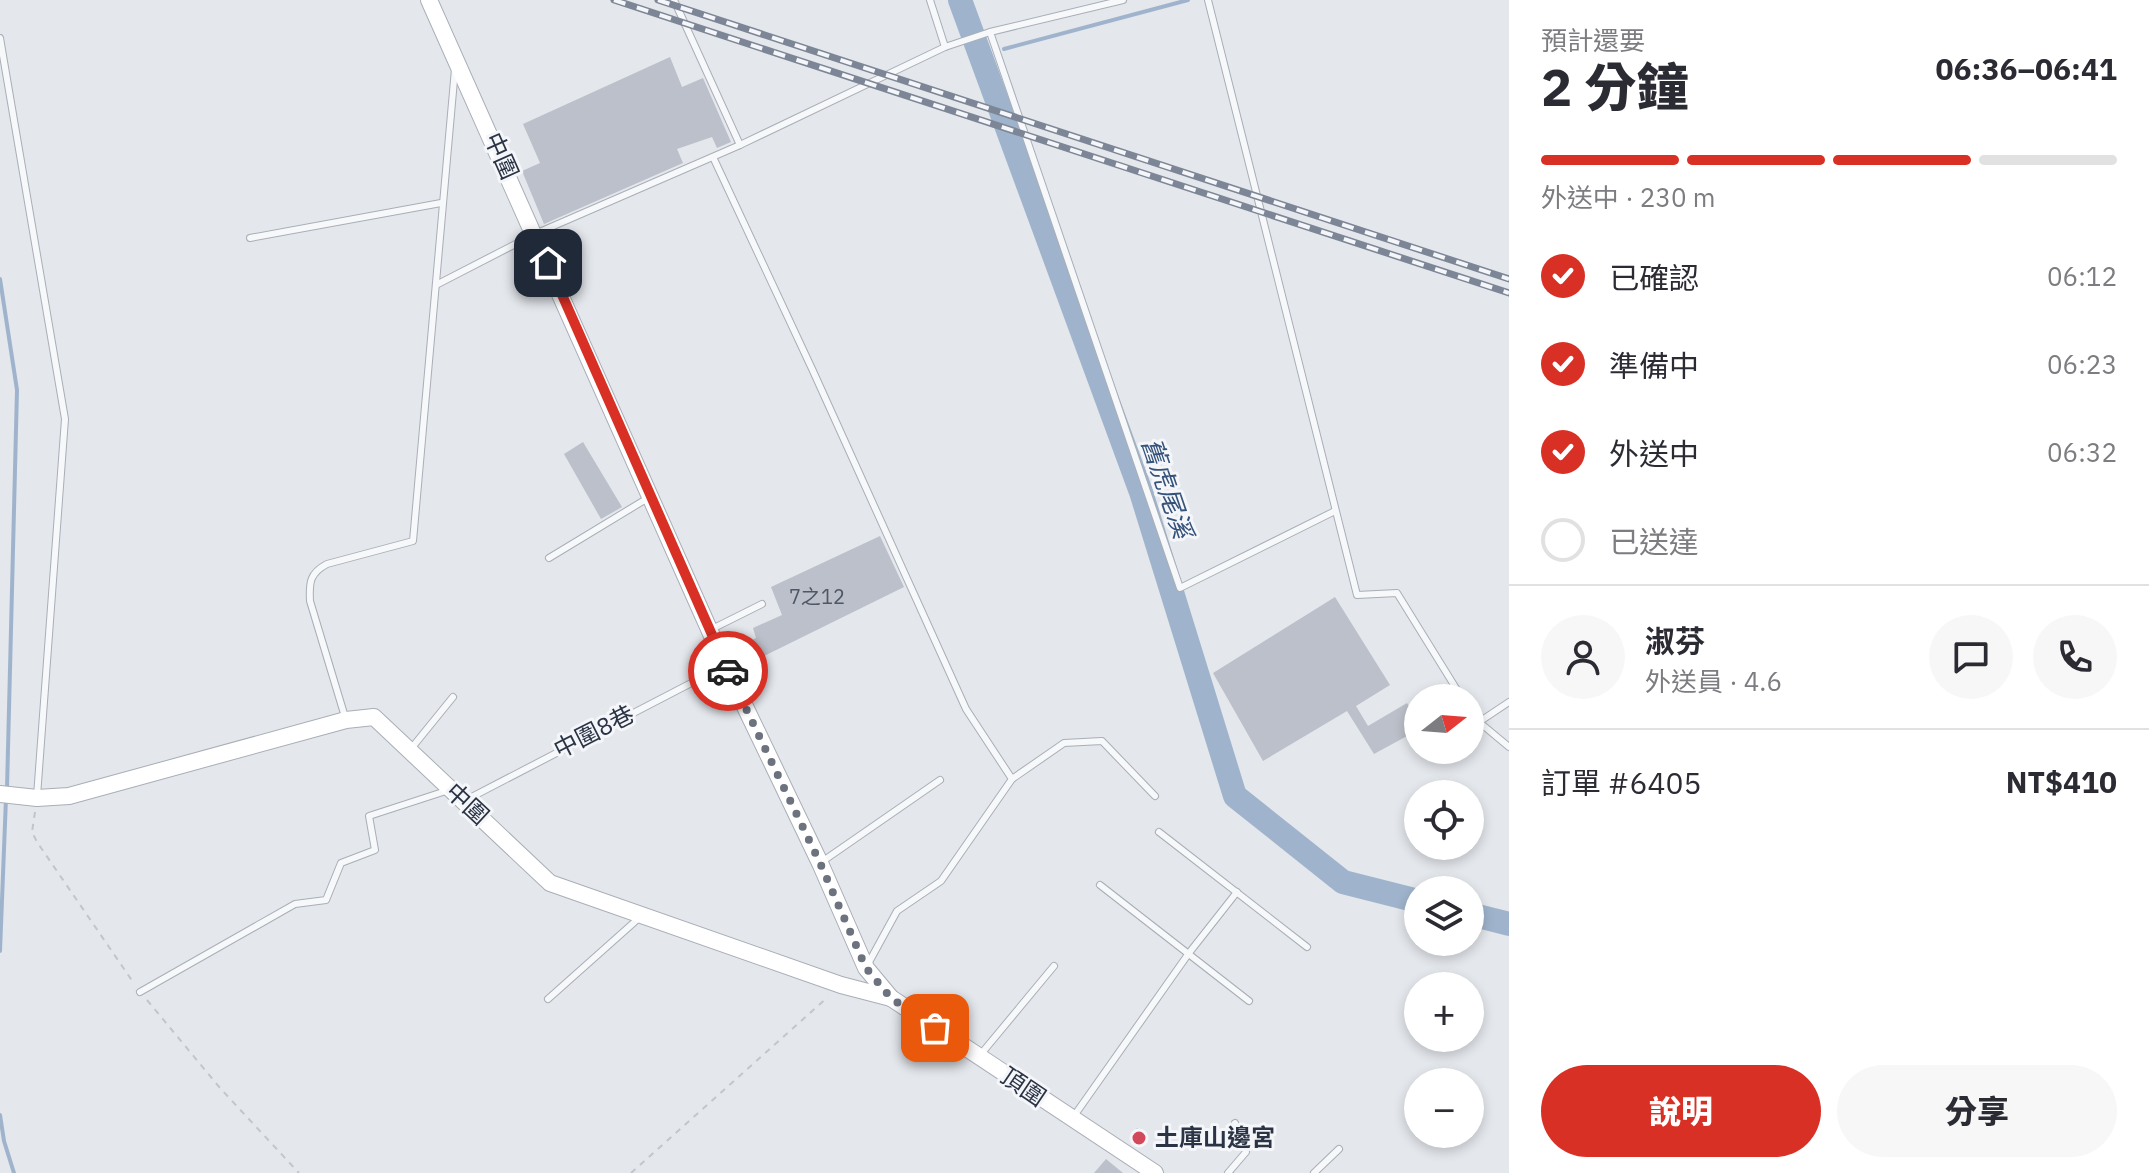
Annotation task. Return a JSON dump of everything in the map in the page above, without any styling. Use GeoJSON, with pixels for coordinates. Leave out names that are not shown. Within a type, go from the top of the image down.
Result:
{"type":"FeatureCollection","features":[{"type":"Feature","properties":{"kind":"street","name":"中圍"},"geometry":{"type":"LineString","coordinates":[[429,0],[725,665]]}},
{"type":"Feature","properties":{"kind":"street","name":"頂圍"},"geometry":{"type":"LineString","coordinates":[[725,665],[820,863],[866,968],[891,998],[1148,1171]]}},
{"type":"Feature","properties":{"kind":"street","name":"中圍"},"geometry":{"type":"LineString","coordinates":[[0,794],[37,798],[69,796],[346,720],[374,717],[550,883],[841,985],[891,998]]}},
{"type":"Feature","properties":{"kind":"lane"},"geometry":{"type":"LineString","coordinates":[[674,0],[740,145]]}},
{"type":"Feature","properties":{"kind":"lane"},"geometry":{"type":"LineString","coordinates":[[930,0],[945,47]]}},
{"type":"Feature","properties":{"kind":"lane"},"geometry":{"type":"LineString","coordinates":[[436,285],[535,234],[740,145],[945,47],[987,33],[1123,0]]}},
{"type":"Feature","properties":{"kind":"lane"},"geometry":{"type":"LineString","coordinates":[[1208,0],[1357,595],[1397,593],[1453,684]]}},
{"type":"Feature","properties":{"kind":"lane"},"geometry":{"type":"LineString","coordinates":[[987,33],[1180,588],[1335,511]]}},
{"type":"Feature","properties":{"kind":"lane"},"geometry":{"type":"LineString","coordinates":[[0,38],[65,419],[37,798]]}},
{"type":"Feature","properties":{"kind":"lane"},"geometry":{"type":"LineString","coordinates":[[346,720],[310,601],[309,581],[318,569],[327,564],[413,541],[441,203],[457,58]]}},
{"type":"Feature","properties":{"kind":"lane"},"geometry":{"type":"LineString","coordinates":[[713,157],[966,709],[1012,779]]}},
{"type":"Feature","properties":{"kind":"lane"},"geometry":{"type":"LineString","coordinates":[[250,238],[441,203]]}},
{"type":"Feature","properties":{"kind":"lane"},"geometry":{"type":"LineString","coordinates":[[549,558],[651,497]]}},
{"type":"Feature","properties":{"kind":"lane"},"geometry":{"type":"LineString","coordinates":[[710,630],[762,604]]}},
{"type":"Feature","properties":{"kind":"lane","name":"中圍8巷"},"geometry":{"type":"LineString","coordinates":[[140,992],[295,904],[326,900],[341,863],[375,850],[369,816],[458,795],[725,665]]}},
{"type":"Feature","properties":{"kind":"lane"},"geometry":{"type":"LineString","coordinates":[[410,750],[453,697]]}},
{"type":"Feature","properties":{"kind":"lane"},"geometry":{"type":"LineString","coordinates":[[1484,719],[1509,702]]}},
{"type":"Feature","properties":{"kind":"lane"},"geometry":{"type":"LineString","coordinates":[[1484,726],[1509,747]]}},
{"type":"Feature","properties":{"kind":"lane"},"geometry":{"type":"LineString","coordinates":[[866,968],[897,911],[941,881],[1012,779],[1064,743],[1102,741],[1155,796]]}},
{"type":"Feature","properties":{"kind":"lane"},"geometry":{"type":"LineString","coordinates":[[820,863],[940,780]]}},
{"type":"Feature","properties":{"kind":"lane"},"geometry":{"type":"LineString","coordinates":[[1159,832],[1307,947]]}},
{"type":"Feature","properties":{"kind":"lane"},"geometry":{"type":"LineString","coordinates":[[1100,885],[1249,1001]]}},
{"type":"Feature","properties":{"kind":"lane"},"geometry":{"type":"LineString","coordinates":[[1071,1119],[1189,953],[1237,892]]}},
{"type":"Feature","properties":{"kind":"lane"},"geometry":{"type":"LineString","coordinates":[[548,999],[642,916]]}},
{"type":"Feature","properties":{"kind":"lane"},"geometry":{"type":"LineString","coordinates":[[979,1057],[1054,966]]}},
{"type":"Feature","properties":{"kind":"lane"},"geometry":{"type":"LineString","coordinates":[[1228,1173],[1246,1152],[1235,1123]]}},
{"type":"Feature","properties":{"kind":"lane"},"geometry":{"type":"LineString","coordinates":[[1314,1173],[1339,1149]]}},
{"type":"Feature","properties":{"kind":"path"},"geometry":{"type":"LineString","coordinates":[[631,1173],[841,985]]}},
{"type":"Feature","properties":{"kind":"building"},"geometry":{"type":"Polygon","coordinates":[[[670,57],[682,87],[703,78],[731,142],[717,148],[712,137],[677,149],[683,163],[544,224],[522,171],[540,163],[523,124],[670,57]]]}},
{"type":"Feature","properties":{"kind":"building"},"geometry":{"type":"Polygon","coordinates":[[[583,442],[622,507],[601,519],[564,454],[583,442]]]}},
{"type":"Feature","properties":{"kind":"building"},"geometry":{"type":"Polygon","coordinates":[[[880,536],[904,587],[764,656],[762,651],[742,660],[736,647],[756,638],[753,628],[782,615],[771,587],[880,536]]]}},
{"type":"Feature","properties":{"kind":"building"},"geometry":{"type":"Polygon","coordinates":[[[1335,597],[1390,685],[1356,706],[1368,726],[1404,705],[1404,738],[1374,754],[1347,711],[1263,761],[1213,673],[1335,597]]]}},
{"type":"Feature","properties":{"kind":"building","name":"土庫山邊宮"},"geometry":{"type":"Polygon","coordinates":[[[1137,1128],[1148,1138],[1140,1147],[1130,1137],[1137,1128]]]}},
{"type":"Feature","properties":{"kind":"building"},"geometry":{"type":"Polygon","coordinates":[[[1106,1159],[1123,1173],[1094,1173],[1106,1159]]]}},
{"type":"Feature","properties":{"kind":"waterway","name":"舊虎尾溪"},"geometry":{"type":"LineString","coordinates":[[960,0],[1141,492],[1235,796],[1343,882],[1404,897]]}},
{"type":"Feature","properties":{"kind":"waterway"},"geometry":{"type":"LineString","coordinates":[[1004,49],[1188,0]]}},
{"type":"Feature","properties":{"kind":"waterway","name":"舊虎尾溪"},"geometry":{"type":"LineString","coordinates":[[980,59],[987,56]]}},
{"type":"Feature","properties":{"kind":"waterway"},"geometry":{"type":"LineString","coordinates":[[0,279],[17,390],[7,789]]}},
{"type":"Feature","properties":{"kind":"waterway"},"geometry":{"type":"LineString","coordinates":[[0,951],[6,798]]}},
{"type":"Feature","properties":{"kind":"waterway","name":"舊虎尾溪"},"geometry":{"type":"LineString","coordinates":[[1484,918],[1509,924]]}},
{"type":"Feature","properties":{"kind":"waterway"},"geometry":{"type":"LineString","coordinates":[[0,1115],[14,1173]]}},
{"type":"Feature","properties":{"kind":"railway"},"geometry":{"type":"LineString","coordinates":[[614,0],[1509,293]]}},
{"type":"Feature","properties":{"kind":"railway"},"geometry":{"type":"LineString","coordinates":[[658,0],[1509,279]]}},
{"type":"Feature","properties":{"kind":"way so far"},"geometry":{"type":"LineString","coordinates":[[728,671],[820,863],[866,968],[891,998],[935,1028]]}},
{"type":"Feature","properties":{"kind":"place","name":"土庫山邊宮"},"geometry":{"type":"Point","coordinates":[1139,1138]}},
{"type":"Feature","properties":{"kind":"route"},"geometry":{"type":"LineString","coordinates":[[548,263],[728,671]]}}]}
